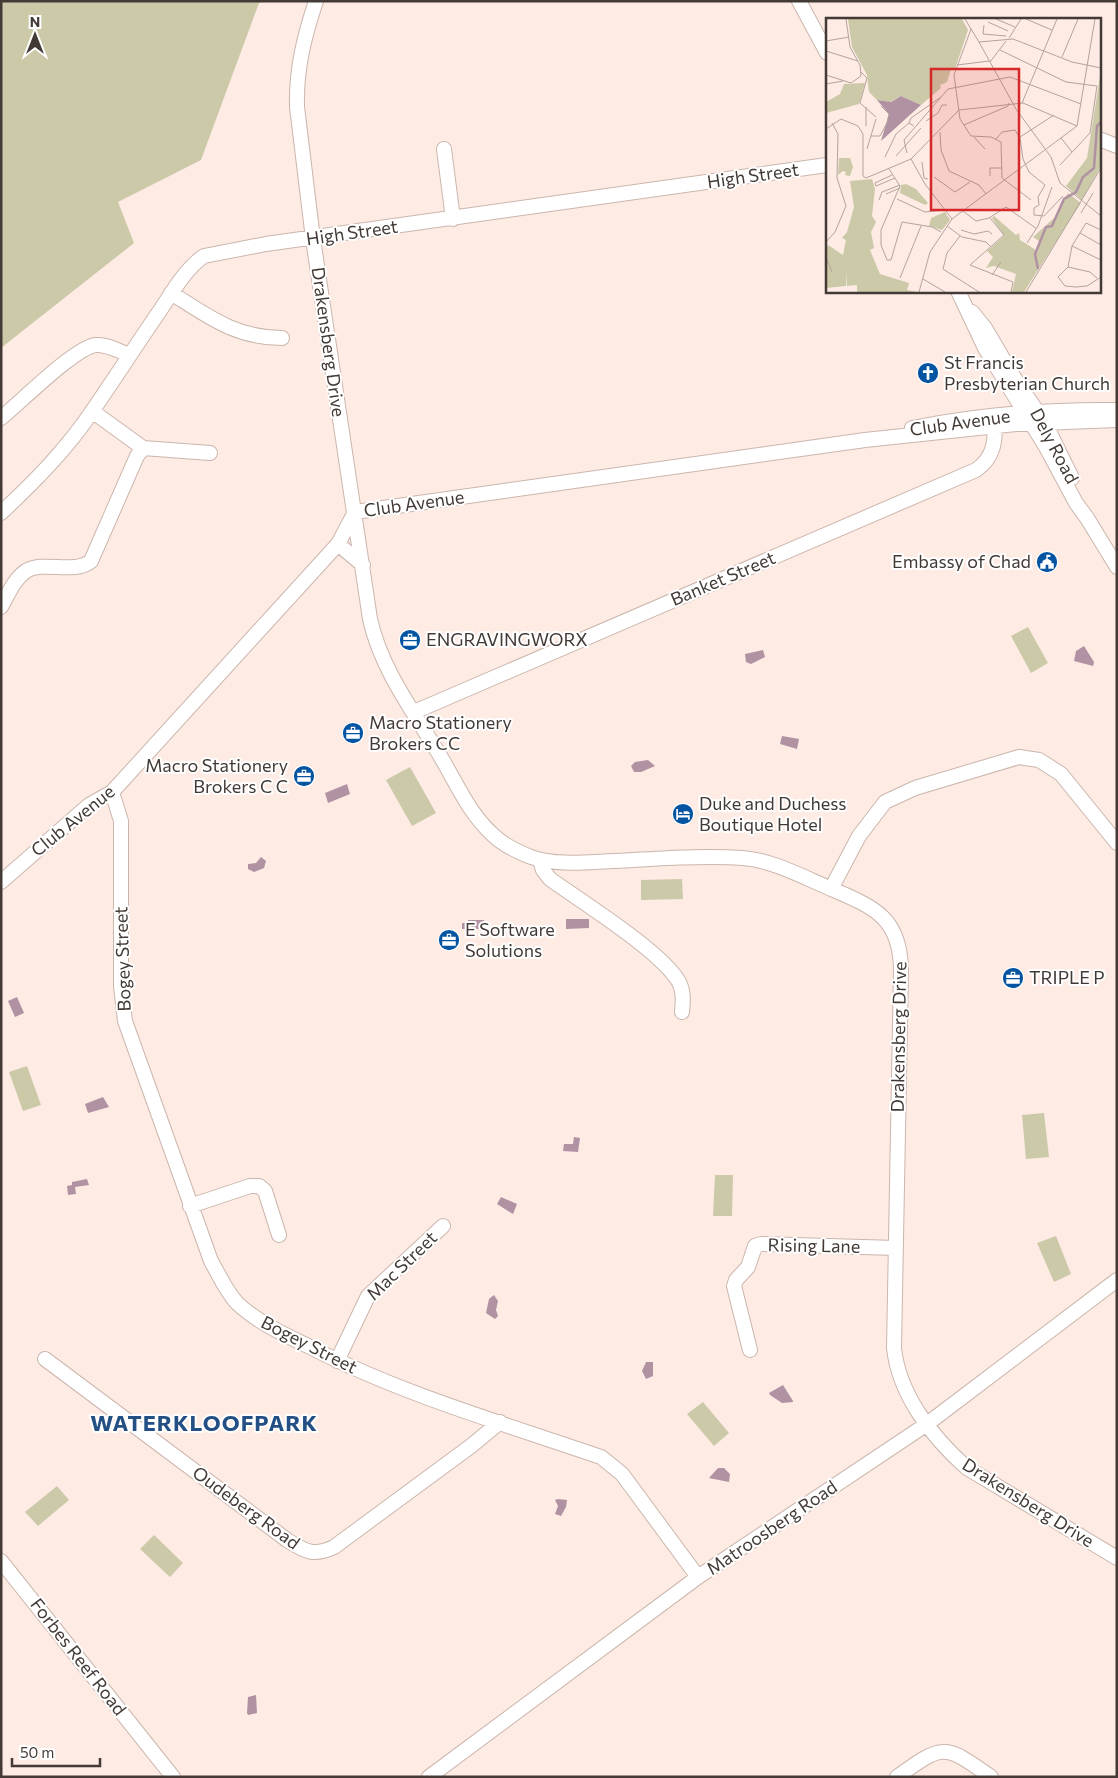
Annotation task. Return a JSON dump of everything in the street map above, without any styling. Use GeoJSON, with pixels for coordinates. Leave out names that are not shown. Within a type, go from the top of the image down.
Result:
{"type":"FeatureCollection","features":[{"type":"Feature","properties":{"kind":"street","name":"Drakensberg Drive"},"geometry":{"type":"LineString","coordinates":[[316,1],[302,47],[296,85],[297,107],[313,239],[363,565],[374,634],[385,661],[472,811],[493,835],[508,845],[540,860],[576,862],[743,858],[759,861],[831,889],[875,909],[885,918],[901,949],[894,1348],[900,1379],[926,1424],[950,1452],[967,1468],[1117,1558]]}},
{"type":"Feature","properties":{"kind":"street"},"geometry":{"type":"LineString","coordinates":[[799,1],[826,51]]}},
{"type":"Feature","properties":{"kind":"street"},"geometry":{"type":"LineString","coordinates":[[1100,139],[1117,146]]}},
{"type":"Feature","properties":{"kind":"street"},"geometry":{"type":"LineString","coordinates":[[444,148],[453,219]]}},
{"type":"Feature","properties":{"kind":"street","name":"High Street"},"geometry":{"type":"LineString","coordinates":[[1,513],[44,472],[92,411],[171,293],[196,261],[204,256],[229,250],[826,165]]}},
{"type":"Feature","properties":{"kind":"street"},"geometry":{"type":"LineString","coordinates":[[171,293],[230,329],[256,337],[282,338]]}},
{"type":"Feature","properties":{"kind":"street","name":"Dely Road"},"geometry":{"type":"LineString","coordinates":[[961,297],[975,331],[1035,418],[1080,496],[1087,518],[1117,567]]}},
{"type":"Feature","properties":{"kind":"street"},"geometry":{"type":"LineString","coordinates":[[1,418],[70,359],[88,347],[101,345],[129,356]]}},
{"type":"Feature","properties":{"kind":"street","name":"Club Avenue"},"geometry":{"type":"LineString","coordinates":[[1,882],[89,805],[112,792],[338,544],[355,512],[865,440],[940,422],[994,422],[1117,410]]}},
{"type":"Feature","properties":{"kind":"street"},"geometry":{"type":"LineString","coordinates":[[92,411],[143,448],[210,453]]}},
{"type":"Feature","properties":{"kind":"street","name":"Club Avenue"},"geometry":{"type":"LineString","coordinates":[[1035,418],[1117,420]]}},
{"type":"Feature","properties":{"kind":"street","name":"Banket Street"},"geometry":{"type":"LineString","coordinates":[[414,712],[976,470],[992,454],[994,422]]}},
{"type":"Feature","properties":{"kind":"street"},"geometry":{"type":"LineString","coordinates":[[1,607],[16,581],[28,570],[79,566],[91,561],[137,456],[143,448]]}},
{"type":"Feature","properties":{"kind":"street"},"geometry":{"type":"LineString","coordinates":[[338,544],[363,565]]}},
{"type":"Feature","properties":{"kind":"street"},"geometry":{"type":"LineString","coordinates":[[831,889],[859,836],[885,802],[914,788],[1019,757],[1039,760],[1061,774],[1117,843]]}},
{"type":"Feature","properties":{"kind":"street","name":"Bogey Street"},"geometry":{"type":"LineString","coordinates":[[112,792],[120,811],[122,830],[122,1007],[133,1045],[152,1092],[190,1206],[211,1261],[227,1290],[237,1303],[276,1331],[337,1361],[427,1398],[601,1457],[622,1474],[698,1578]]}},
{"type":"Feature","properties":{"kind":"street"},"geometry":{"type":"LineString","coordinates":[[540,860],[543,870],[550,879],[647,950],[670,971],[680,984],[683,1001],[682,1012]]}},
{"type":"Feature","properties":{"kind":"street"},"geometry":{"type":"LineString","coordinates":[[190,1206],[250,1186],[259,1186],[264,1191],[279,1235]]}},
{"type":"Feature","properties":{"kind":"street","name":"Mac Street"},"geometry":{"type":"LineString","coordinates":[[337,1361],[368,1296],[443,1226]]}},
{"type":"Feature","properties":{"kind":"street","name":"Rising Lane"},"geometry":{"type":"LineString","coordinates":[[750,1350],[734,1286],[736,1280],[748,1267],[755,1246],[761,1244],[896,1248]]}},
{"type":"Feature","properties":{"kind":"street","name":"Matroosberg Road"},"geometry":{"type":"LineString","coordinates":[[429,1777],[698,1578],[926,1424],[1117,1280]]}},
{"type":"Feature","properties":{"kind":"street","name":"Oudeberg Road"},"geometry":{"type":"LineString","coordinates":[[44,1359],[287,1540],[312,1553],[322,1553],[334,1547],[471,1446],[500,1422]]}},
{"type":"Feature","properties":{"kind":"street","name":"Forbes Reef Road"},"geometry":{"type":"LineString","coordinates":[[1,1561],[173,1777]]}},
{"type":"Feature","properties":{"kind":"street"},"geometry":{"type":"LineString","coordinates":[[897,1777],[931,1753],[940,1750],[956,1753],[991,1777]]}},
{"type":"Feature","properties":{"kind":"shaded area"},"geometry":{"type":"Polygon","coordinates":[[[1,1],[265,1],[259,3],[201,160],[118,202],[134,243],[1,348],[1,1]]]}},
{"type":"Feature","properties":{"kind":"shaded area"},"geometry":{"type":"Polygon","coordinates":[[[1028,627],[1048,663],[1031,673],[1011,636],[1028,627]]]}},
{"type":"Feature","properties":{"kind":"shaded area"},"geometry":{"type":"Polygon","coordinates":[[[1084,646],[1094,662],[1093,666],[1074,661],[1076,651],[1084,646]]]}},
{"type":"Feature","properties":{"kind":"shaded area"},"geometry":{"type":"Polygon","coordinates":[[[763,650],[765,657],[751,664],[746,662],[745,654],[763,650]]]}},
{"type":"Feature","properties":{"kind":"shaded area"},"geometry":{"type":"Polygon","coordinates":[[[782,736],[799,739],[797,749],[780,744],[782,736]]]}},
{"type":"Feature","properties":{"kind":"shaded area"},"geometry":{"type":"Polygon","coordinates":[[[648,760],[655,766],[641,772],[634,772],[631,766],[635,762],[648,760]]]}},
{"type":"Feature","properties":{"kind":"shaded area"},"geometry":{"type":"Polygon","coordinates":[[[410,767],[436,813],[412,826],[386,780],[410,767]]]}},
{"type":"Feature","properties":{"kind":"shaded area"},"geometry":{"type":"Polygon","coordinates":[[[347,784],[350,794],[328,803],[325,793],[347,784]]]}},
{"type":"Feature","properties":{"kind":"shaded area"},"geometry":{"type":"Polygon","coordinates":[[[261,857],[266,861],[264,868],[254,872],[248,869],[248,864],[256,863],[261,857]]]}},
{"type":"Feature","properties":{"kind":"shaded area"},"geometry":{"type":"Polygon","coordinates":[[[682,879],[683,899],[641,900],[641,880],[682,879]]]}},
{"type":"Feature","properties":{"kind":"shaded area"},"geometry":{"type":"Polygon","coordinates":[[[566,919],[589,919],[589,928],[566,929],[566,919]]]}},
{"type":"Feature","properties":{"kind":"shaded area"},"geometry":{"type":"Polygon","coordinates":[[[468,920],[484,920],[484,929],[462,929],[462,923],[468,923],[468,920]]]}},
{"type":"Feature","properties":{"kind":"shaded area"},"geometry":{"type":"Polygon","coordinates":[[[17,997],[24,1013],[15,1017],[8,1001],[17,997]]]}},
{"type":"Feature","properties":{"kind":"shaded area"},"geometry":{"type":"Polygon","coordinates":[[[27,1066],[41,1105],[23,1111],[9,1072],[27,1066]]]}},
{"type":"Feature","properties":{"kind":"shaded area"},"geometry":{"type":"Polygon","coordinates":[[[103,1097],[109,1107],[88,1113],[85,1104],[103,1097]]]}},
{"type":"Feature","properties":{"kind":"shaded area"},"geometry":{"type":"Polygon","coordinates":[[[1044,1113],[1049,1157],[1026,1159],[1022,1115],[1044,1113]]]}},
{"type":"Feature","properties":{"kind":"shaded area"},"geometry":{"type":"Polygon","coordinates":[[[574,1137],[580,1138],[578,1152],[563,1151],[564,1144],[573,1144],[574,1137]]]}},
{"type":"Feature","properties":{"kind":"shaded area"},"geometry":{"type":"Polygon","coordinates":[[[715,1175],[733,1175],[732,1216],[713,1216],[715,1175]]]}},
{"type":"Feature","properties":{"kind":"shaded area"},"geometry":{"type":"Polygon","coordinates":[[[87,1179],[89,1185],[75,1187],[76,1194],[68,1195],[67,1186],[72,1185],[72,1182],[87,1179]]]}},
{"type":"Feature","properties":{"kind":"shaded area"},"geometry":{"type":"Polygon","coordinates":[[[501,1197],[517,1204],[513,1214],[497,1204],[501,1197]]]}},
{"type":"Feature","properties":{"kind":"shaded area"},"geometry":{"type":"Polygon","coordinates":[[[1056,1236],[1071,1274],[1054,1282],[1037,1243],[1056,1236]]]}},
{"type":"Feature","properties":{"kind":"shaded area"},"geometry":{"type":"Polygon","coordinates":[[[494,1295],[498,1301],[496,1310],[498,1316],[495,1319],[486,1313],[489,1299],[494,1295]]]}},
{"type":"Feature","properties":{"kind":"shaded area"},"geometry":{"type":"Polygon","coordinates":[[[646,1362],[653,1362],[653,1376],[646,1379],[642,1371],[646,1362]]]}},
{"type":"Feature","properties":{"kind":"shaded area"},"geometry":{"type":"Polygon","coordinates":[[[783,1385],[793,1402],[782,1403],[770,1395],[769,1393],[783,1385]]]}},
{"type":"Feature","properties":{"kind":"shaded area"},"geometry":{"type":"Polygon","coordinates":[[[703,1402],[729,1433],[714,1446],[687,1414],[703,1402]]]}},
{"type":"Feature","properties":{"kind":"shaded area"},"geometry":{"type":"Polygon","coordinates":[[[718,1468],[724,1468],[730,1474],[729,1482],[709,1478],[718,1468]]]}},
{"type":"Feature","properties":{"kind":"shaded area"},"geometry":{"type":"Polygon","coordinates":[[[57,1486],[69,1500],[38,1526],[25,1512],[57,1486]]]}},
{"type":"Feature","properties":{"kind":"shaded area"},"geometry":{"type":"Polygon","coordinates":[[[555,1500],[567,1500],[566,1507],[561,1516],[555,1514],[558,1506],[555,1500]]]}},
{"type":"Feature","properties":{"kind":"shaded area"},"geometry":{"type":"Polygon","coordinates":[[[154,1535],[183,1563],[170,1577],[140,1549],[154,1535]]]}},
{"type":"Feature","properties":{"kind":"shaded area"},"geometry":{"type":"Polygon","coordinates":[[[256,1695],[257,1713],[248,1715],[248,1697],[256,1695]]]}},
{"type":"Feature","properties":{"kind":"place","name":"St Francis Presbyterian Church"},"geometry":{"type":"Point","coordinates":[928,373]}},
{"type":"Feature","properties":{"kind":"place","name":"Embassy of Chad"},"geometry":{"type":"Point","coordinates":[1047,562]}},
{"type":"Feature","properties":{"kind":"place","name":"ENGRAVINGWORX"},"geometry":{"type":"Point","coordinates":[410,640]}},
{"type":"Feature","properties":{"kind":"place","name":"Macro Stationery Brokers CC"},"geometry":{"type":"Point","coordinates":[353,733]}},
{"type":"Feature","properties":{"kind":"place","name":"Macro Stationery Brokers C C"},"geometry":{"type":"Point","coordinates":[304,776]}},
{"type":"Feature","properties":{"kind":"place","name":"Duke and Duchess Boutique Hotel"},"geometry":{"type":"Point","coordinates":[683,814]}},
{"type":"Feature","properties":{"kind":"place","name":"E Software Solutions"},"geometry":{"type":"Point","coordinates":[449,940]}},
{"type":"Feature","properties":{"kind":"place","name":"TRIPLE P"},"geometry":{"type":"Point","coordinates":[1013,978]}},
{"type":"Feature","properties":{"kind":"district","name":"WATERKLOOFPARK"},"geometry":{"type":"Point","coordinates":[204,1423]}}]}
